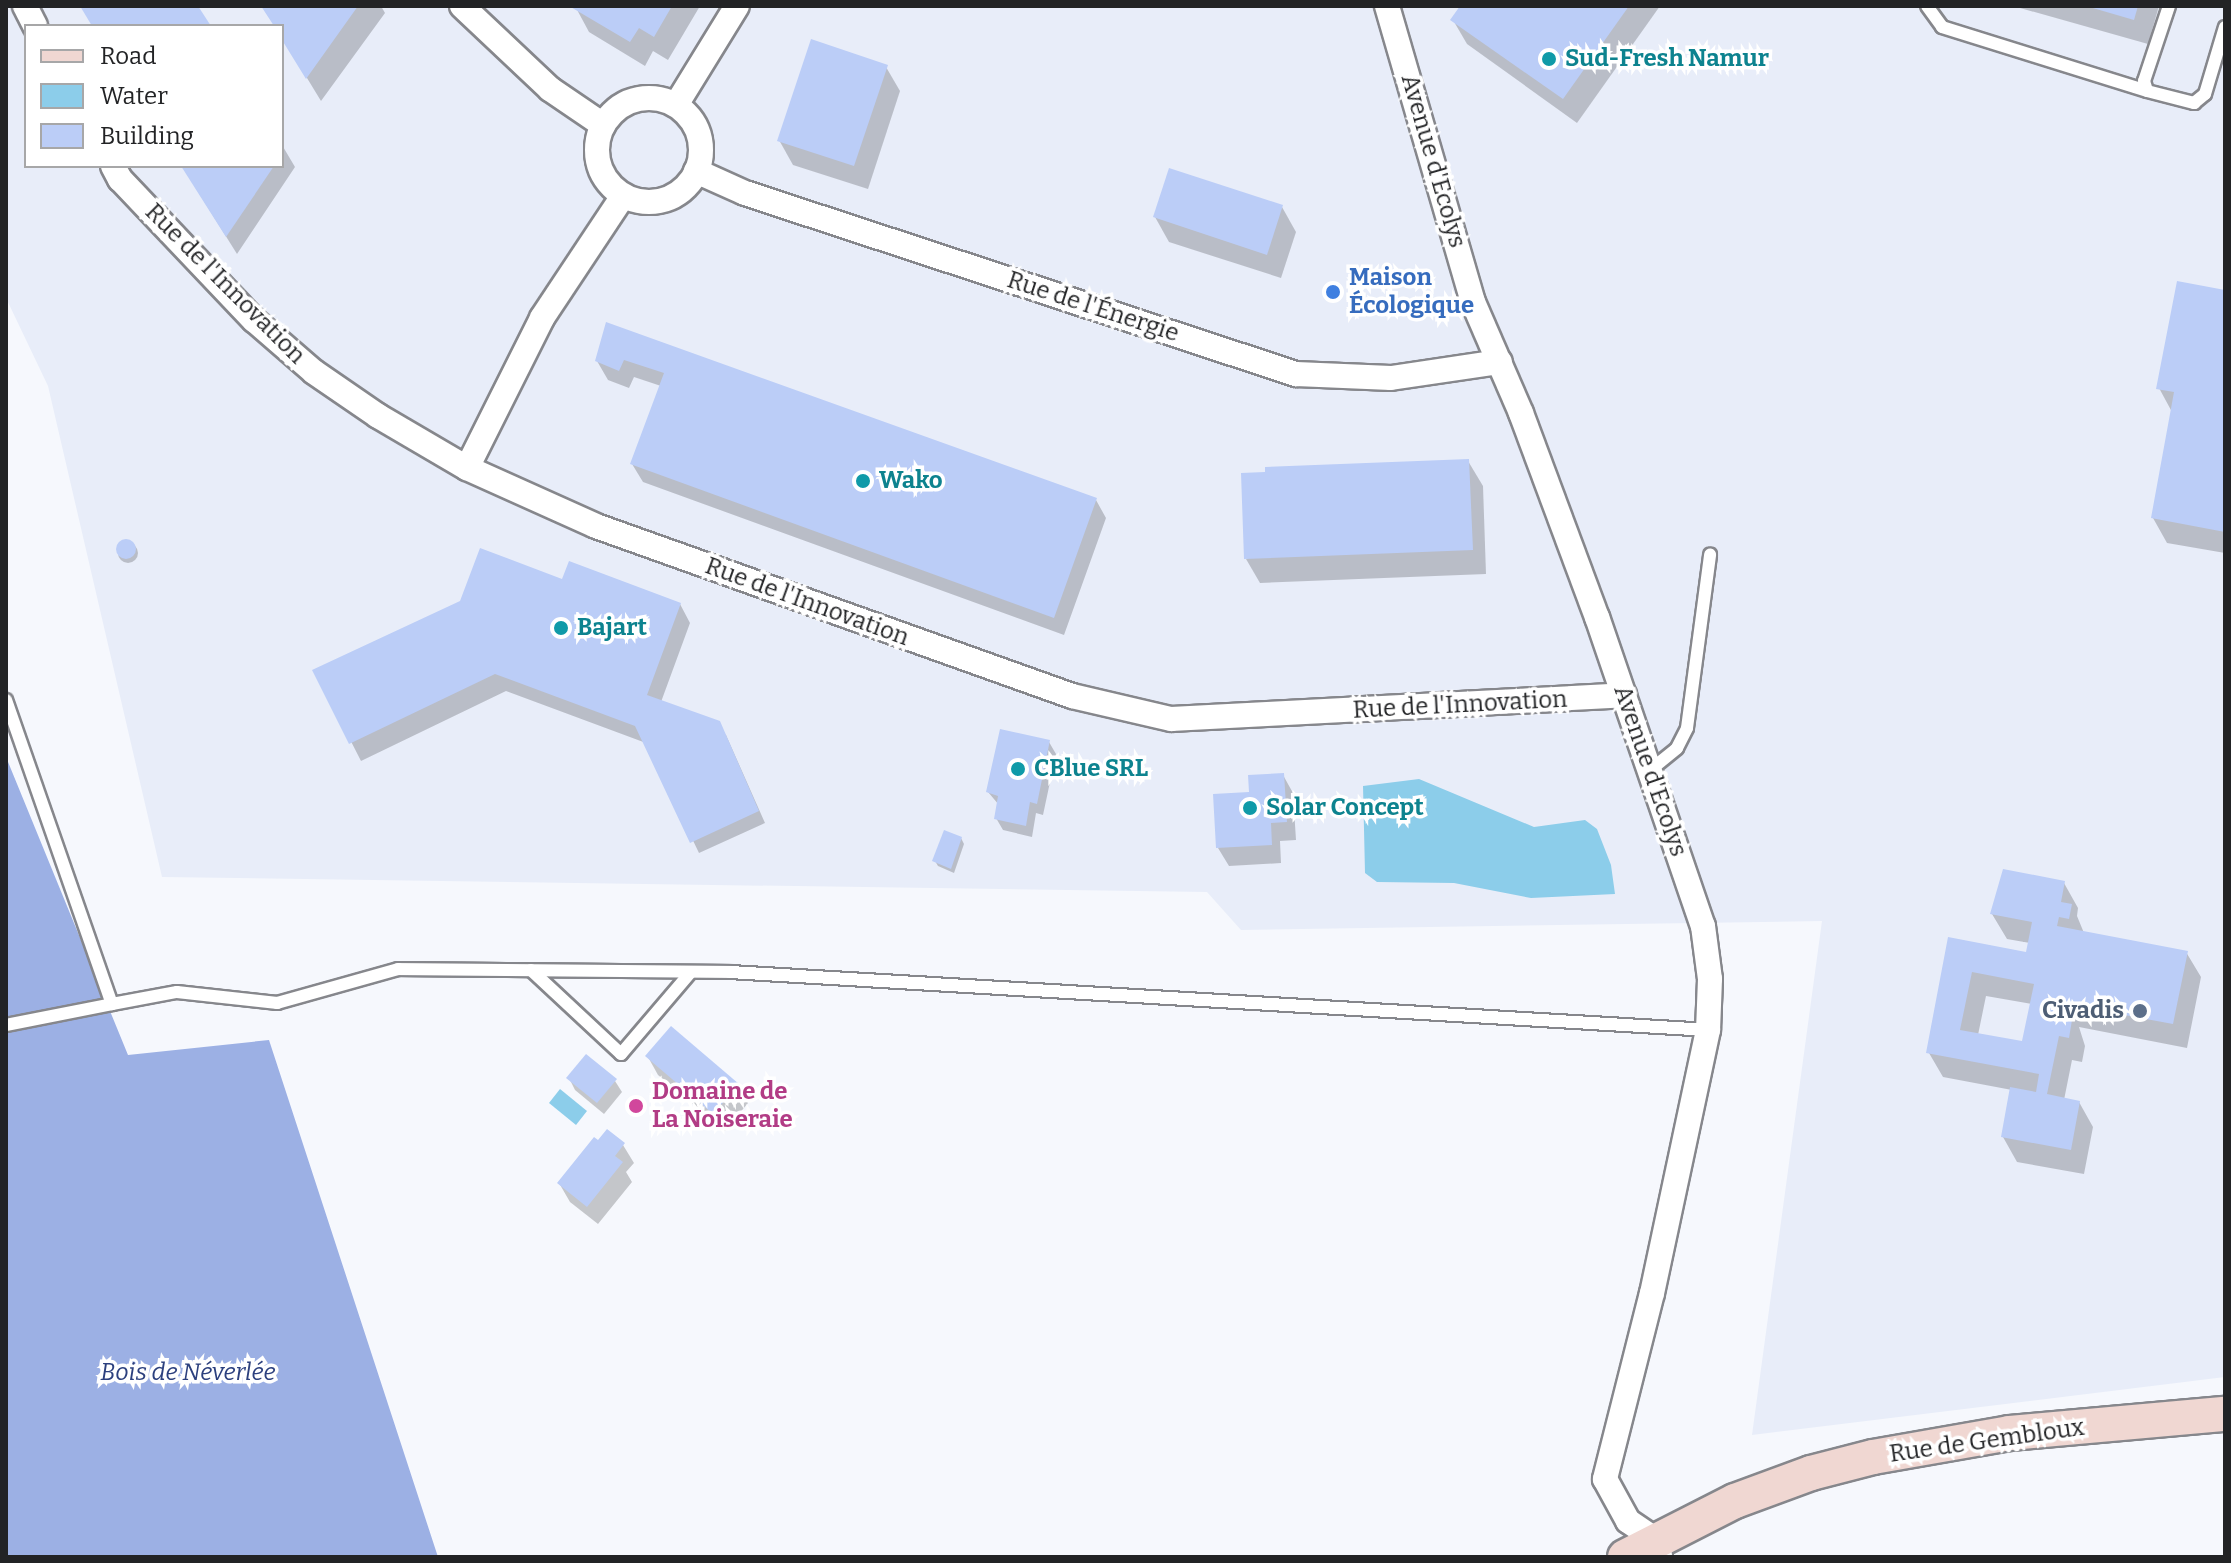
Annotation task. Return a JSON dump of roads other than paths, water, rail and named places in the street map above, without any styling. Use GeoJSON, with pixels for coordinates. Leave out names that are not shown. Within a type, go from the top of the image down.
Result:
{"type":"FeatureCollection","features":[{"type":"Feature","properties":{"kind":"main road","name":"Rue de Gembloux"},"geometry":{"type":"LineString","coordinates":[[1625,1557],[1658,1548],[1735,1501],[1811,1473],[1873,1457],[2010,1433],[2225,1414]]}},
{"type":"Feature","properties":{"kind":"street"},"geometry":{"type":"LineString","coordinates":[[25,6],[34,24]]}},
{"type":"Feature","properties":{"kind":"street"},"geometry":{"type":"LineString","coordinates":[[462,6],[550,89],[603,125]]}},
{"type":"Feature","properties":{"kind":"street"},"geometry":{"type":"LineString","coordinates":[[676,105],[737,6]]}},
{"type":"Feature","properties":{"kind":"street","name":"Avenue d'Ecolys"},"geometry":{"type":"LineString","coordinates":[[1387,6],[1473,302],[1500,362],[1624,695],[1703,926],[1710,979],[1708,1030],[1652,1293],[1605,1479],[1628,1521],[1658,1548]]}},
{"type":"Feature","properties":{"kind":"street"},"geometry":{"type":"LineString","coordinates":[[650,98],[676,105],[690,118],[699,135],[701,156],[696,171],[682,191],[663,201],[642,202],[623,196],[606,181],[597,160],[596,148],[603,125],[616,110],[632,101],[650,98]]}},
{"type":"Feature","properties":{"kind":"street","name":"Rue de l'Innovation"},"geometry":{"type":"LineString","coordinates":[[114,168],[120,179],[254,320],[314,372],[378,416],[467,468],[596,526],[1057,691],[1171,719],[1624,695]]}},
{"type":"Feature","properties":{"kind":"street","name":"Rue de l'Énergie"},"geometry":{"type":"LineString","coordinates":[[696,171],[745,193],[1296,374],[1391,378],[1500,362]]}},
{"type":"Feature","properties":{"kind":"street"},"geometry":{"type":"LineString","coordinates":[[467,468],[542,318],[623,196]]}},
{"type":"Feature","properties":{"kind":"lane"},"geometry":{"type":"LineString","coordinates":[[1927,6],[1942,27],[2194,103],[2205,94],[2225,27]]}},
{"type":"Feature","properties":{"kind":"lane"},"geometry":{"type":"LineString","coordinates":[[2147,91],[2144,81],[2169,6]]}},
{"type":"Feature","properties":{"kind":"lane"},"geometry":{"type":"LineString","coordinates":[[1649,771],[1677,748],[1687,728],[1710,555]]}},
{"type":"Feature","properties":{"kind":"lane"},"geometry":{"type":"LineString","coordinates":[[6,700],[112,1004]]}},
{"type":"Feature","properties":{"kind":"lane"},"geometry":{"type":"LineString","coordinates":[[6,1025],[177,992],[277,1003],[398,969],[730,972],[1708,1030]]}},
{"type":"Feature","properties":{"kind":"lane"},"geometry":{"type":"LineString","coordinates":[[531,970],[621,1054],[690,973]]}},
{"type":"Feature","properties":{"kind":"water"},"geometry":{"type":"Polygon","coordinates":[[[1419,779],[1534,827],[1585,820],[1597,829],[1611,865],[1615,894],[1531,898],[1454,883],[1377,882],[1365,873],[1363,786],[1419,779]]]}},
{"type":"Feature","properties":{"kind":"water"},"geometry":{"type":"Polygon","coordinates":[[[560,1089],[587,1111],[576,1125],[549,1103],[560,1089]]]}},
{"type":"Feature","properties":{"kind":"place","name":"Sud-Fresh Namur"},"geometry":{"type":"Point","coordinates":[1549,59]}},
{"type":"Feature","properties":{"kind":"place","name":"Maison Écologique"},"geometry":{"type":"Point","coordinates":[1333,292]}},
{"type":"Feature","properties":{"kind":"place","name":"Wako"},"geometry":{"type":"Point","coordinates":[863,481]}},
{"type":"Feature","properties":{"kind":"place","name":"Bajart"},"geometry":{"type":"Point","coordinates":[561,628]}},
{"type":"Feature","properties":{"kind":"place","name":"CBlue SRL"},"geometry":{"type":"Point","coordinates":[1018,769]}},
{"type":"Feature","properties":{"kind":"place","name":"Solar Concept"},"geometry":{"type":"Point","coordinates":[1250,808]}},
{"type":"Feature","properties":{"kind":"place","name":"Civadis"},"geometry":{"type":"Point","coordinates":[2140,1011]}},
{"type":"Feature","properties":{"kind":"place","name":"Domaine de La Noiseraie"},"geometry":{"type":"Point","coordinates":[636,1106]}},
{"type":"Feature","properties":{"kind":"park label","name":"Bois de Néverlée"},"geometry":{"type":"Point","coordinates":[188,1373]}}]}
